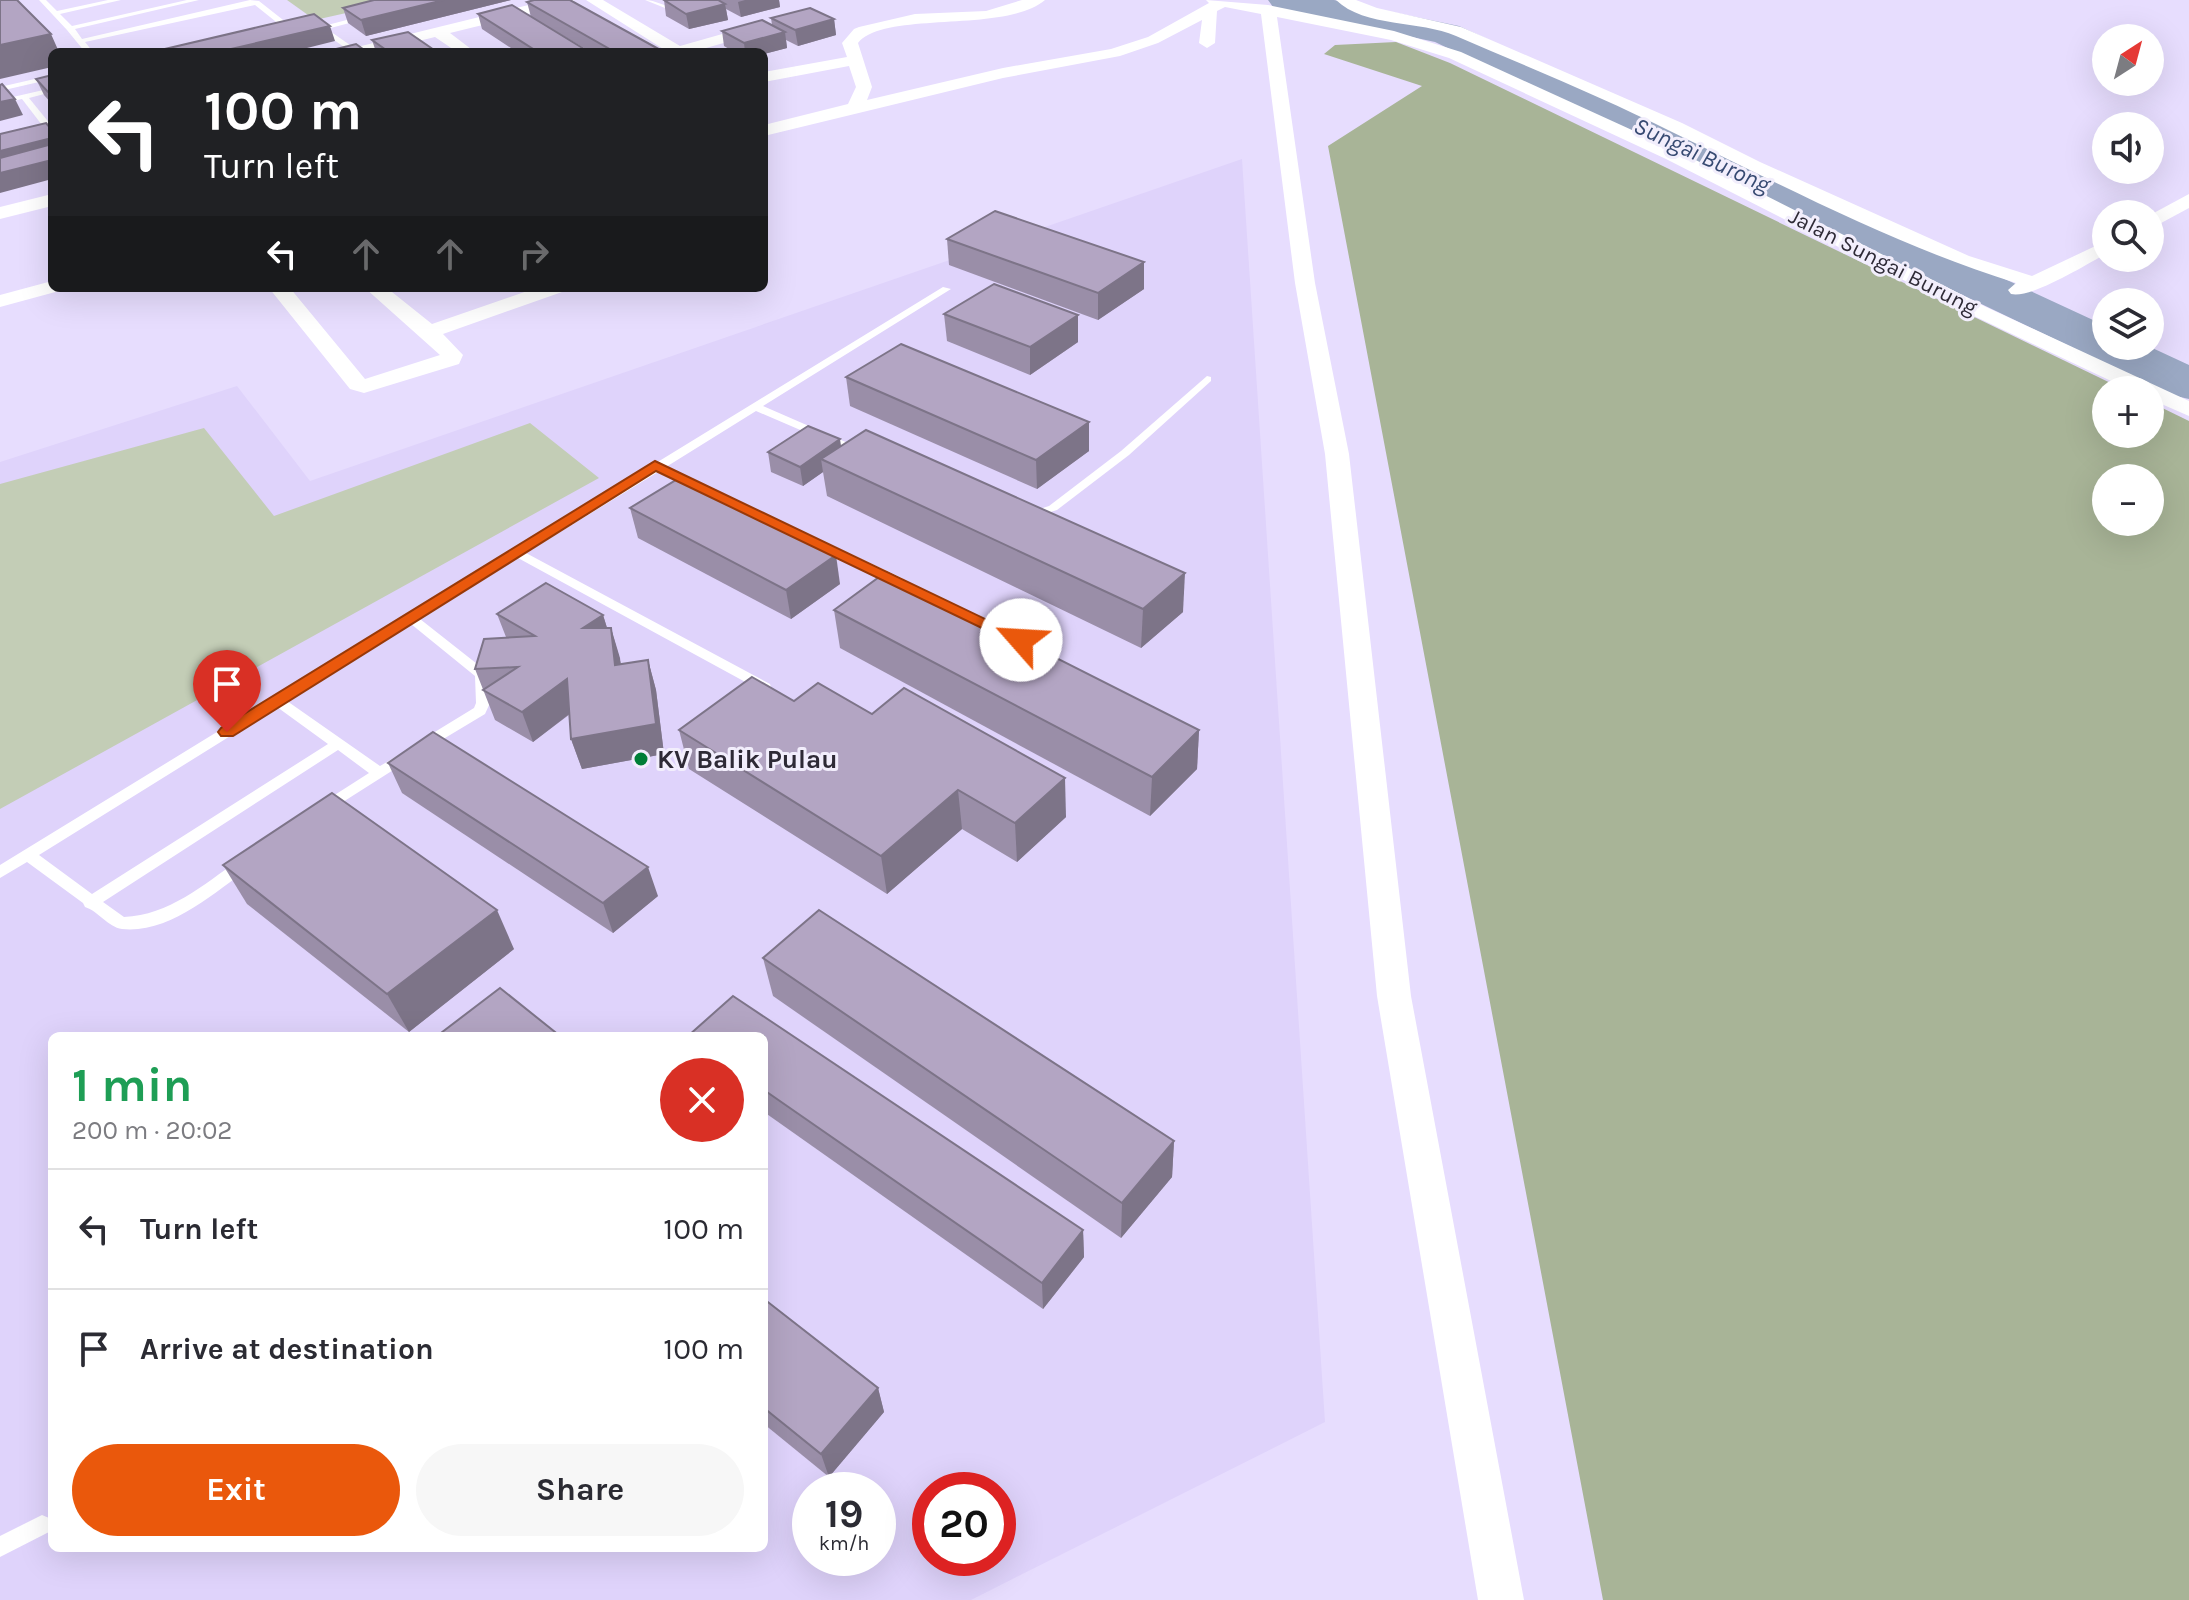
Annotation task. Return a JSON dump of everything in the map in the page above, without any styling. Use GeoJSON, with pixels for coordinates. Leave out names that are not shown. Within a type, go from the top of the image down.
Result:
{"type":"FeatureCollection","features":[{"type":"Feature","properties":{"kind":"street"},"geometry":{"type":"LineString","coordinates":[[372,48],[516,18],[567,0]]}},
{"type":"Feature","properties":{"kind":"street"},"geometry":{"type":"LineString","coordinates":[[593,0],[671,48]]}},
{"type":"Feature","properties":{"kind":"street"},"geometry":{"type":"LineString","coordinates":[[964,0],[987,15]]}},
{"type":"Feature","properties":{"kind":"street"},"geometry":{"type":"LineString","coordinates":[[854,109],[864,87],[850,43],[853,37],[867,28],[936,16],[987,15],[1038,0]]}},
{"type":"Feature","properties":{"kind":"street"},"geometry":{"type":"LineString","coordinates":[[1309,16],[1341,0],[1373,12],[1456,30],[1676,127],[1754,166],[1962,260],[2028,286]]}},
{"type":"Feature","properties":{"kind":"street"},"geometry":{"type":"LineString","coordinates":[[768,130],[1003,73],[1114,53],[1153,40],[1215,4]]}},
{"type":"Feature","properties":{"kind":"street"},"geometry":{"type":"LineString","coordinates":[[1207,43],[1215,4]]}},
{"type":"Feature","properties":{"kind":"street","name":"Jalan Sungai Burung"},"geometry":{"type":"LineString","coordinates":[[1215,4],[1309,16],[1415,41],[1455,55],[1672,155],[2121,376]]}},
{"type":"Feature","properties":{"kind":"street"},"geometry":{"type":"LineString","coordinates":[[1268,9],[1305,283],[1337,454],[1394,996],[1501,1600]]}},
{"type":"Feature","properties":{"kind":"street"},"geometry":{"type":"LineString","coordinates":[[692,48],[783,23]]}},
{"type":"Feature","properties":{"kind":"street"},"geometry":{"type":"LineString","coordinates":[[438,32],[461,48]]}},
{"type":"Feature","properties":{"kind":"street"},"geometry":{"type":"LineString","coordinates":[[768,76],[857,60]]}},
{"type":"Feature","properties":{"kind":"street"},"geometry":{"type":"LineString","coordinates":[[24,133],[48,127]]}},
{"type":"Feature","properties":{"kind":"street"},"geometry":{"type":"LineString","coordinates":[[2164,215],[2189,200]]}},
{"type":"Feature","properties":{"kind":"street"},"geometry":{"type":"LineString","coordinates":[[0,213],[48,201]]}},
{"type":"Feature","properties":{"kind":"street"},"geometry":{"type":"LineString","coordinates":[[1984,308],[2092,254]]}},
{"type":"Feature","properties":{"kind":"street"},"geometry":{"type":"LineString","coordinates":[[0,301],[48,288]]}},
{"type":"Feature","properties":{"kind":"street"},"geometry":{"type":"LineString","coordinates":[[282,292],[358,384],[364,386],[451,359],[452,355],[429,332],[380,292]]}},
{"type":"Feature","properties":{"kind":"street"},"geometry":{"type":"LineString","coordinates":[[429,332],[544,292]]}},
{"type":"Feature","properties":{"kind":"street","name":"Jalan Sungai Burung"},"geometry":{"type":"LineString","coordinates":[[2164,397],[2189,409]]}},
{"type":"Feature","properties":{"kind":"lane"},"geometry":{"type":"LineString","coordinates":[[42,0],[86,48]]}},
{"type":"Feature","properties":{"kind":"lane"},"geometry":{"type":"LineString","coordinates":[[56,13],[118,0]]}},
{"type":"Feature","properties":{"kind":"lane"},"geometry":{"type":"LineString","coordinates":[[70,28],[196,0]]}},
{"type":"Feature","properties":{"kind":"lane"},"geometry":{"type":"LineString","coordinates":[[648,0],[675,10],[712,0]]}},
{"type":"Feature","properties":{"kind":"lane"},"geometry":{"type":"LineString","coordinates":[[81,41],[255,1],[288,27]]}},
{"type":"Feature","properties":{"kind":"lane"},"geometry":{"type":"LineString","coordinates":[[283,37],[378,14]]}},
{"type":"Feature","properties":{"kind":"lane"},"geometry":{"type":"LineString","coordinates":[[321,28],[350,48]]}},
{"type":"Feature","properties":{"kind":"lane"},"geometry":{"type":"LineString","coordinates":[[0,89],[48,78]]}},
{"type":"Feature","properties":{"kind":"lane"},"geometry":{"type":"LineString","coordinates":[[0,102],[48,91]]}},
{"type":"Feature","properties":{"kind":"lane"},"geometry":{"type":"LineString","coordinates":[[24,97],[48,125]]}},
{"type":"Feature","properties":{"kind":"lane"},"geometry":{"type":"LineString","coordinates":[[0,872],[946,289]]}},
{"type":"Feature","properties":{"kind":"lane"},"geometry":{"type":"LineString","coordinates":[[1017,515],[1028,516],[1053,508],[1125,453],[1207,379]]}},
{"type":"Feature","properties":{"kind":"lane"},"geometry":{"type":"LineString","coordinates":[[754,406],[866,454]]}},
{"type":"Feature","properties":{"kind":"lane"},"geometry":{"type":"LineString","coordinates":[[655,466],[908,586]]}},
{"type":"Feature","properties":{"kind":"lane"},"geometry":{"type":"LineString","coordinates":[[515,552],[783,697]]}},
{"type":"Feature","properties":{"kind":"lane"},"geometry":{"type":"LineString","coordinates":[[313,816],[378,772],[480,711],[483,703],[481,674],[477,667],[410,617]]}},
{"type":"Feature","properties":{"kind":"lane"},"geometry":{"type":"LineString","coordinates":[[978,620],[1021,640]]}},
{"type":"Feature","properties":{"kind":"lane"},"geometry":{"type":"LineString","coordinates":[[277,701],[378,772]]}},
{"type":"Feature","properties":{"kind":"lane"},"geometry":{"type":"LineString","coordinates":[[90,903],[338,744]]}},
{"type":"Feature","properties":{"kind":"lane"},"geometry":{"type":"LineString","coordinates":[[28,855],[121,923],[150,921],[171,914],[262,852]]}},
{"type":"Feature","properties":{"kind":"lane"},"geometry":{"type":"LineString","coordinates":[[0,1547],[42,1525]]}},
{"type":"Feature","properties":{"kind":"shaded area","name":"KV Balik Pulau"},"geometry":{"type":"Polygon","coordinates":[[[1242,159],[1325,1422],[971,1600],[0,1600],[0,462],[237,386],[310,481],[1242,159]]]}},
{"type":"Feature","properties":{"kind":"green space"},"geometry":{"type":"Polygon","coordinates":[[[287,0],[404,0],[315,20],[287,0]]]}},
{"type":"Feature","properties":{"kind":"green space"},"geometry":{"type":"Polygon","coordinates":[[[1396,42],[1450,63],[2096,376],[2092,376],[2092,448],[2164,448],[2164,409],[2189,421],[2189,1600],[1603,1600],[1328,146],[1422,86],[1324,54],[1335,45],[1396,42]]]}},
{"type":"Feature","properties":{"kind":"green space"},"geometry":{"type":"Polygon","coordinates":[[[530,423],[599,478],[0,809],[0,484],[204,428],[274,516],[530,423]]]}},
{"type":"Feature","properties":{"kind":"building"},"geometry":{"type":"Polygon","coordinates":[[[0,0],[17,0],[51,34],[0,45],[0,0]]]}},
{"type":"Feature","properties":{"kind":"building"},"geometry":{"type":"Polygon","coordinates":[[[374,0],[444,0],[361,20],[343,8],[374,0]]]}},
{"type":"Feature","properties":{"kind":"building"},"geometry":{"type":"Polygon","coordinates":[[[570,0],[657,48],[608,48],[527,2],[570,0]]]}},
{"type":"Feature","properties":{"kind":"building"},"geometry":{"type":"Polygon","coordinates":[[[664,0],[718,0],[725,4],[686,14],[664,0]]]}},
{"type":"Feature","properties":{"kind":"building"},"geometry":{"type":"Polygon","coordinates":[[[512,5],[582,48],[532,48],[478,14],[512,5]]]}},
{"type":"Feature","properties":{"kind":"building"},"geometry":{"type":"Polygon","coordinates":[[[810,8],[834,19],[795,30],[771,18],[810,8]]]}},
{"type":"Feature","properties":{"kind":"building"},"geometry":{"type":"Polygon","coordinates":[[[314,14],[330,26],[235,48],[169,48],[314,14]]]}},
{"type":"Feature","properties":{"kind":"building"},"geometry":{"type":"Polygon","coordinates":[[[762,20],[785,32],[744,43],[722,31],[762,20]]]}},
{"type":"Feature","properties":{"kind":"building"},"geometry":{"type":"Polygon","coordinates":[[[408,32],[431,48],[383,48],[372,40],[408,32]]]}},
{"type":"Feature","properties":{"kind":"building"},"geometry":{"type":"Polygon","coordinates":[[[356,44],[362,48],[340,48],[356,44]]]}},
{"type":"Feature","properties":{"kind":"building"},"geometry":{"type":"Polygon","coordinates":[[[48,76],[48,92],[36,79],[48,76]]]}},
{"type":"Feature","properties":{"kind":"building"},"geometry":{"type":"Polygon","coordinates":[[[2,84],[15,99],[0,102],[2,84]]]}},
{"type":"Feature","properties":{"kind":"building"},"geometry":{"type":"Polygon","coordinates":[[[46,123],[48,125],[48,139],[0,151],[0,134],[46,123]]]}},
{"type":"Feature","properties":{"kind":"building"},"geometry":{"type":"Polygon","coordinates":[[[48,145],[48,161],[0,173],[0,158],[48,145]]]}},
{"type":"Feature","properties":{"kind":"building"},"geometry":{"type":"Polygon","coordinates":[[[995,211],[1144,262],[1098,293],[947,239],[995,211]]]}},
{"type":"Feature","properties":{"kind":"building"},"geometry":{"type":"Polygon","coordinates":[[[994,284],[1078,315],[1030,347],[944,314],[994,284]]]}},
{"type":"Feature","properties":{"kind":"building"},"geometry":{"type":"Polygon","coordinates":[[[901,344],[1089,422],[1036,460],[846,377],[901,344]]]}},
{"type":"Feature","properties":{"kind":"building"},"geometry":{"type":"Polygon","coordinates":[[[808,426],[840,439],[800,467],[768,452],[808,426]]]}},
{"type":"Feature","properties":{"kind":"building"},"geometry":{"type":"Polygon","coordinates":[[[866,430],[1185,573],[1143,609],[821,459],[866,430]]]}},
{"type":"Feature","properties":{"kind":"building"},"geometry":{"type":"Polygon","coordinates":[[[681,477],[836,555],[786,590],[630,508],[681,477]]]}},
{"type":"Feature","properties":{"kind":"building"},"geometry":{"type":"Polygon","coordinates":[[[886,572],[1199,730],[1152,777],[834,610],[886,572]]]}},
{"type":"Feature","properties":{"kind":"building"},"geometry":{"type":"Polygon","coordinates":[[[546,583],[603,615],[583,628],[611,628],[615,665],[648,660],[656,724],[571,739],[567,679],[522,712],[483,690],[518,667],[475,669],[484,639],[535,636],[497,614],[546,583]]]}},
{"type":"Feature","properties":{"kind":"building"},"geometry":{"type":"Polygon","coordinates":[[[752,677],[794,701],[818,683],[872,714],[904,688],[1065,778],[1015,823],[958,790],[881,856],[679,730],[752,677]]]}},
{"type":"Feature","properties":{"kind":"building"},"geometry":{"type":"Polygon","coordinates":[[[433,732],[648,867],[603,903],[388,763],[433,732]]]}},
{"type":"Feature","properties":{"kind":"building"},"geometry":{"type":"Polygon","coordinates":[[[332,793],[497,910],[387,994],[223,865],[332,793]]]}},
{"type":"Feature","properties":{"kind":"building"},"geometry":{"type":"Polygon","coordinates":[[[819,910],[1174,1141],[1122,1203],[763,958],[819,910]]]}},
{"type":"Feature","properties":{"kind":"building"},"geometry":{"type":"Polygon","coordinates":[[[500,988],[555,1032],[442,1032],[500,988]]]}},
{"type":"Feature","properties":{"kind":"building"},"geometry":{"type":"Polygon","coordinates":[[[733,996],[1083,1230],[1042,1283],[768,1093],[768,1032],[692,1032],[733,996]]]}},
{"type":"Feature","properties":{"kind":"building"},"geometry":{"type":"Polygon","coordinates":[[[768,1302],[878,1388],[821,1454],[768,1411],[768,1302]]]}},
{"type":"Feature","properties":{"kind":"waterway","name":"Sungai Burong"},"geometry":{"type":"LineString","coordinates":[[1285,0],[1446,34],[2092,338]]}},
{"type":"Feature","properties":{"kind":"waterway","name":"Sungai Burong"},"geometry":{"type":"LineString","coordinates":[[2138,360],[2189,384]]}},
{"type":"Feature","properties":{"kind":"place","name":"KV Balik Pulau"},"geometry":{"type":"Point","coordinates":[641,759]}},
{"type":"Feature","properties":{"kind":"route"},"geometry":{"type":"LineString","coordinates":[[227,732],[655,466],[1021,640]]}}]}
